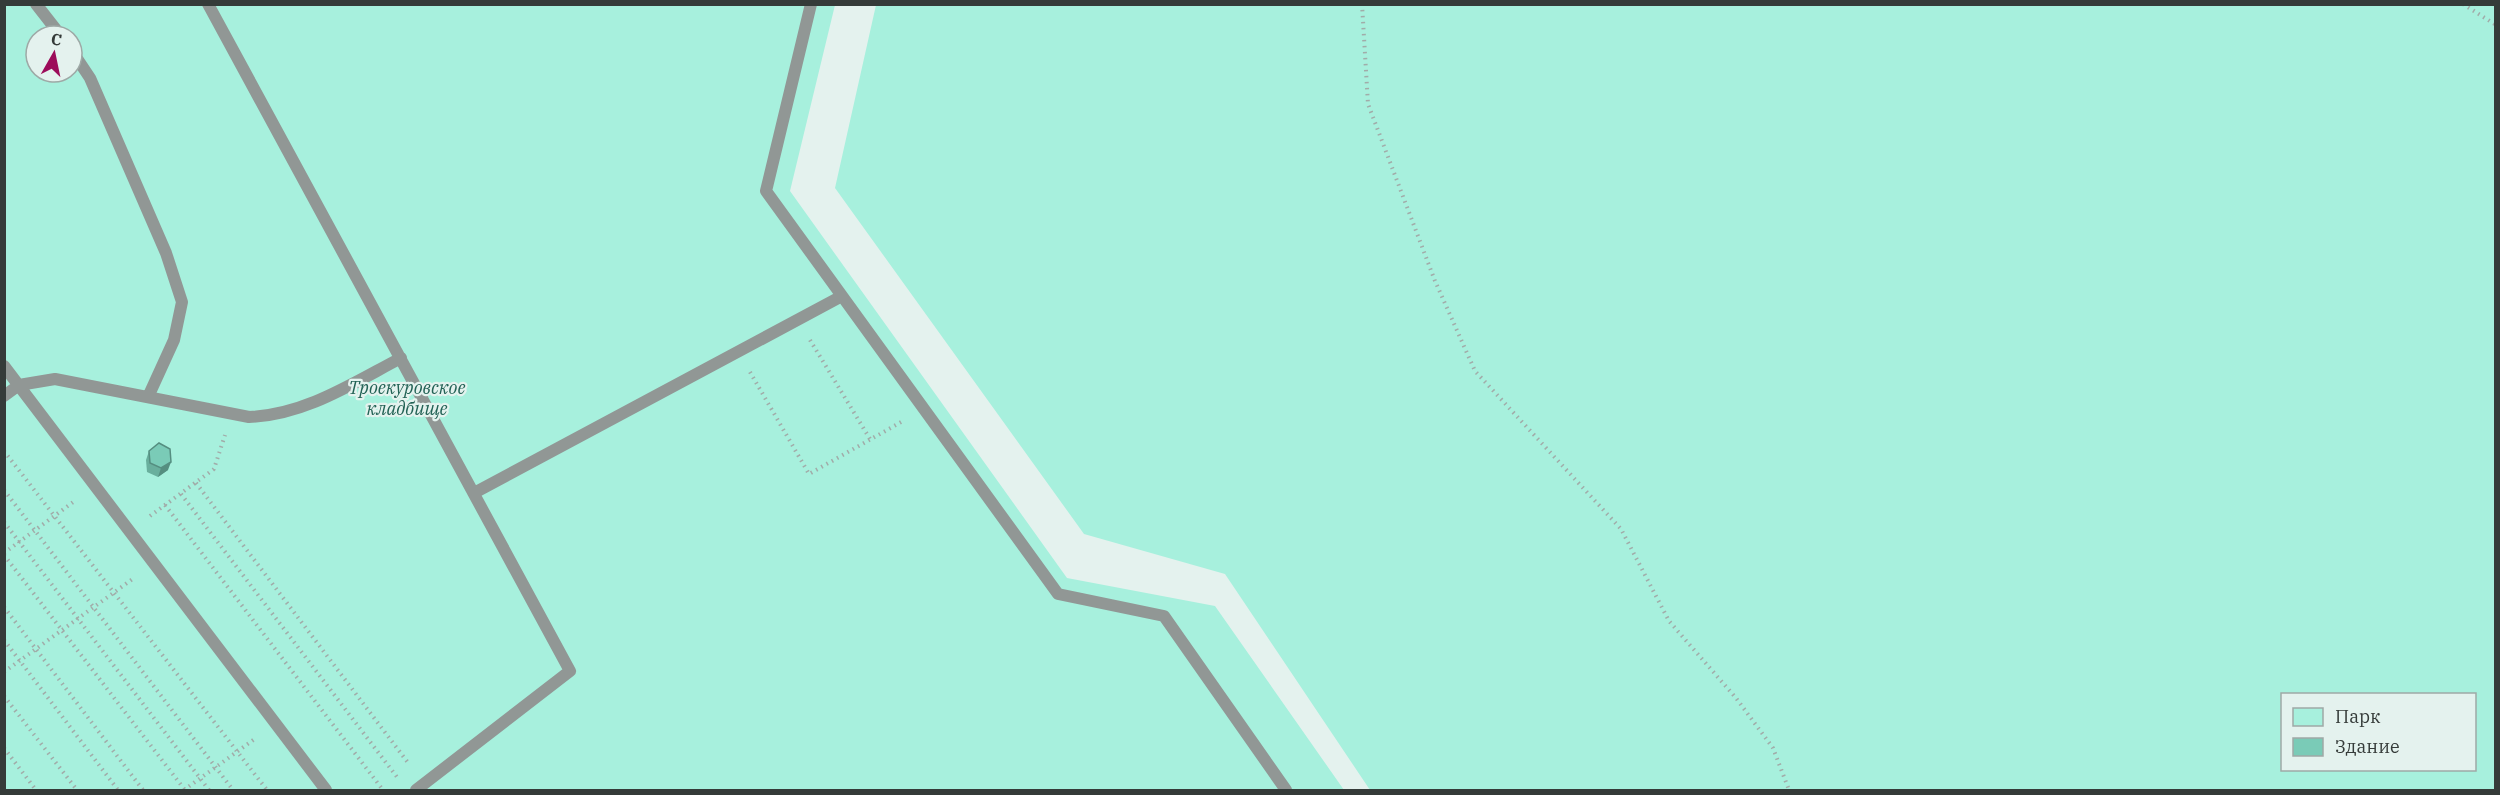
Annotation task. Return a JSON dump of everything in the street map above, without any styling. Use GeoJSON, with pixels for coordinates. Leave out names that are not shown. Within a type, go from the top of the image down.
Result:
{"type":"FeatureCollection","features":[{"type":"Feature","properties":{"kind":"lane"},"geometry":{"type":"LineString","coordinates":[[36,4],[52,24]]}},
{"type":"Feature","properties":{"kind":"lane"},"geometry":{"type":"LineString","coordinates":[[208,4],[570,671],[423,788]]}},
{"type":"Feature","properties":{"kind":"lane"},"geometry":{"type":"LineString","coordinates":[[811,4],[766,191],[1058,594],[1164,616],[1286,790]]}},
{"type":"Feature","properties":{"kind":"lane"},"geometry":{"type":"LineString","coordinates":[[84,69],[90,78],[166,253],[182,302],[174,340],[148,396]]}},
{"type":"Feature","properties":{"kind":"lane"},"geometry":{"type":"LineString","coordinates":[[474,493],[842,296]]}},
{"type":"Feature","properties":{"kind":"lane"},"geometry":{"type":"LineString","coordinates":[[4,396],[19,385],[55,379],[249,417],[265,416],[306,405],[401,358]]}},
{"type":"Feature","properties":{"kind":"lane"},"geometry":{"type":"LineString","coordinates":[[4,366],[326,790]]}},
{"type":"Feature","properties":{"kind":"path"},"geometry":{"type":"LineString","coordinates":[[1362,4],[1368,104],[1435,281],[1475,371],[1621,529],[1670,621],[1736,698],[1773,748],[1789,790]]}},
{"type":"Feature","properties":{"kind":"path"},"geometry":{"type":"LineString","coordinates":[[2463,4],[2496,25]]}},
{"type":"Feature","properties":{"kind":"path"},"geometry":{"type":"LineString","coordinates":[[798,320],[870,439]]}},
{"type":"Feature","properties":{"kind":"path"},"geometry":{"type":"LineString","coordinates":[[738,352],[809,474],[925,409]]}},
{"type":"Feature","properties":{"kind":"path"},"geometry":{"type":"LineString","coordinates":[[130,531],[214,469],[232,414]]}},
{"type":"Feature","properties":{"kind":"path"},"geometry":{"type":"LineString","coordinates":[[4,452],[267,790]]}},
{"type":"Feature","properties":{"kind":"path"},"geometry":{"type":"LineString","coordinates":[[195,483],[423,788]]}},
{"type":"Feature","properties":{"kind":"path"},"geometry":{"type":"LineString","coordinates":[[95,485],[4,554],[184,790],[276,723]]}},
{"type":"Feature","properties":{"kind":"path"},"geometry":{"type":"LineString","coordinates":[[4,490],[233,790]]}},
{"type":"Feature","properties":{"kind":"path"},"geometry":{"type":"LineString","coordinates":[[181,494],[403,784]]}},
{"type":"Feature","properties":{"kind":"path"},"geometry":{"type":"LineString","coordinates":[[165,505],[383,790]]}},
{"type":"Feature","properties":{"kind":"path"},"geometry":{"type":"LineString","coordinates":[[4,522],[209,790]]}},
{"type":"Feature","properties":{"kind":"path"},"geometry":{"type":"LineString","coordinates":[[4,672],[154,564]]}},
{"type":"Feature","properties":{"kind":"path"},"geometry":{"type":"LineString","coordinates":[[4,607],[143,790]]}},
{"type":"Feature","properties":{"kind":"path"},"geometry":{"type":"LineString","coordinates":[[4,640],[118,790]]}},
{"type":"Feature","properties":{"kind":"path"},"geometry":{"type":"LineString","coordinates":[[4,696],[77,790]]}},
{"type":"Feature","properties":{"kind":"path"},"geometry":{"type":"LineString","coordinates":[[4,748],[36,790]]}},
{"type":"Feature","properties":{"kind":"green space","name":"Троекуровское кладбище"},"geometry":{"type":"Polygon","coordinates":[[[5,4],[835,5],[790,191],[1067,578],[1215,606],[1344,790],[5,790],[5,4]]]}},
{"type":"Feature","properties":{"kind":"green space"},"geometry":{"type":"Polygon","coordinates":[[[876,5],[2495,5],[2495,790],[1370,790],[1225,574],[1084,534],[835,188],[876,5]]]}},
{"type":"Feature","properties":{"kind":"building"},"geometry":{"type":"Polygon","coordinates":[[[159,443],[170,449],[171,462],[161,468],[150,463],[149,451],[159,443]]]}}]}
